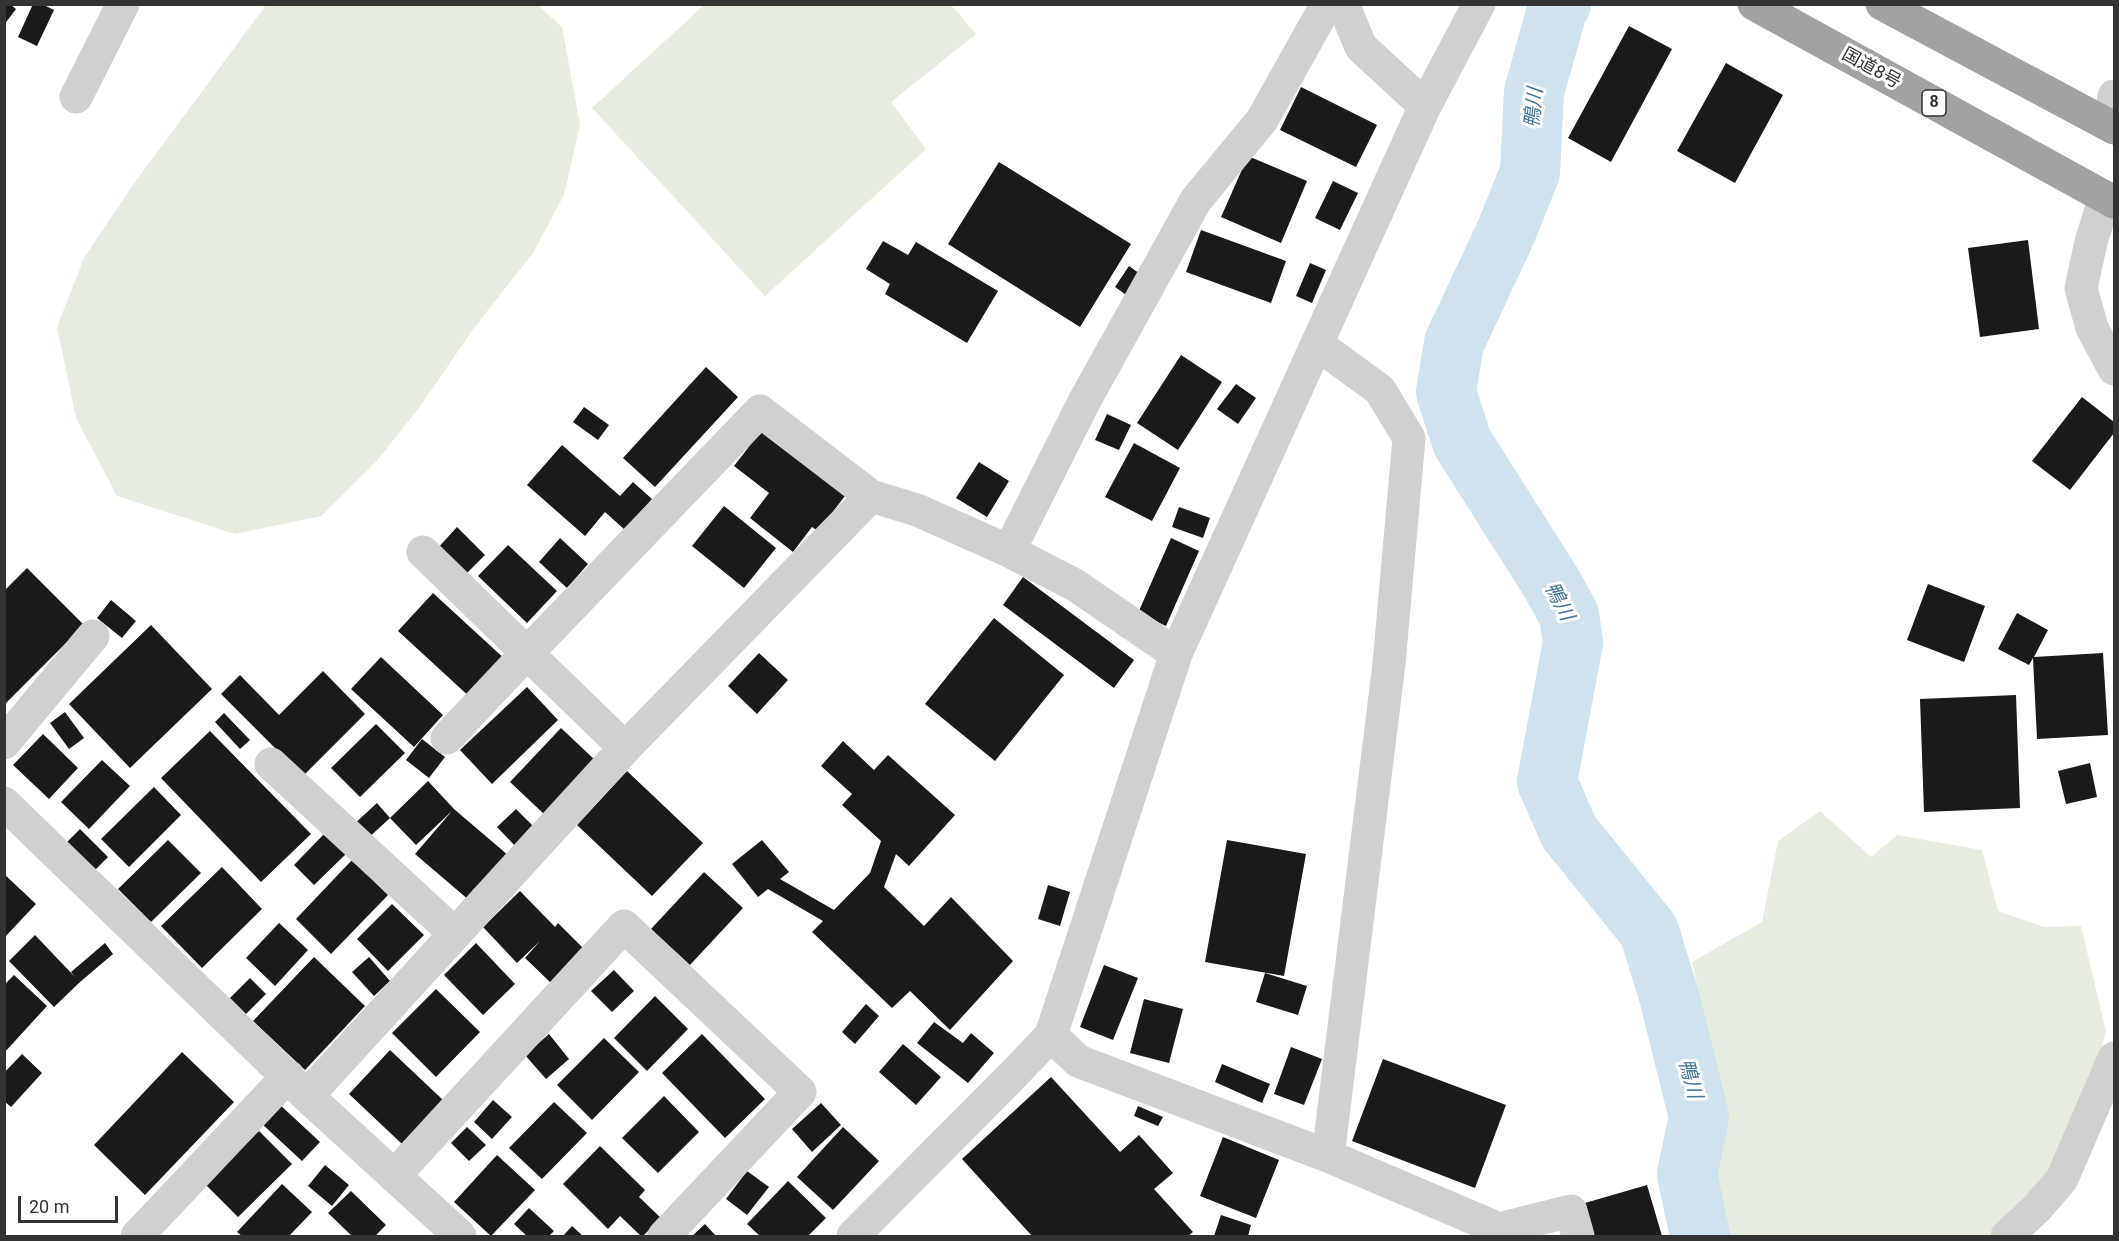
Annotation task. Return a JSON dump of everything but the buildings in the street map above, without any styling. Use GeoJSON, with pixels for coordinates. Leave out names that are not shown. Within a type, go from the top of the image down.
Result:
{"type":"FeatureCollection","features":[{"type":"Feature","properties":{"kind":"highway","name":"国道8号"},"geometry":{"type":"LineString","coordinates":[[1754,4],[2110,199]]}},
{"type":"Feature","properties":{"kind":"highway"},"geometry":{"type":"LineString","coordinates":[[1882,4],[2113,117]]}},
{"type":"Feature","properties":{"kind":"street"},"geometry":{"type":"LineString","coordinates":[[76,98],[123,4]]}},
{"type":"Feature","properties":{"kind":"street"},"geometry":{"type":"LineString","coordinates":[[1009,551],[1085,400],[1196,200],[1262,120],[1327,4]]}},
{"type":"Feature","properties":{"kind":"street"},"geometry":{"type":"LineString","coordinates":[[1343,4],[1362,47],[1425,106]]}},
{"type":"Feature","properties":{"kind":"street"},"geometry":{"type":"LineString","coordinates":[[853,1236],[1051,1035],[1176,654],[1425,106],[1479,4]]}},
{"type":"Feature","properties":{"kind":"street"},"geometry":{"type":"LineString","coordinates":[[2110,199],[2091,242],[2082,288],[2092,328],[2115,369]]}},
{"type":"Feature","properties":{"kind":"street"},"geometry":{"type":"LineString","coordinates":[[1317,344],[1380,390],[1410,438],[1389,664],[1328,1156]]}},
{"type":"Feature","properties":{"kind":"street"},"geometry":{"type":"LineString","coordinates":[[447,738],[760,411],[871,496],[917,510],[1009,551],[1075,585],[1176,654]]}},
{"type":"Feature","properties":{"kind":"street"},"geometry":{"type":"LineString","coordinates":[[136,1236],[298,1086],[455,934],[625,748],[871,496]]}},
{"type":"Feature","properties":{"kind":"street"},"geometry":{"type":"LineString","coordinates":[[423,552],[625,748]]}},
{"type":"Feature","properties":{"kind":"street"},"geometry":{"type":"LineString","coordinates":[[4,743],[93,636]]}},
{"type":"Feature","properties":{"kind":"street"},"geometry":{"type":"LineString","coordinates":[[271,764],[455,934]]}},
{"type":"Feature","properties":{"kind":"street"},"geometry":{"type":"LineString","coordinates":[[4,802],[298,1086],[460,1236]]}},
{"type":"Feature","properties":{"kind":"street"},"geometry":{"type":"LineString","coordinates":[[394,1176],[624,926],[800,1092],[664,1236]]}},
{"type":"Feature","properties":{"kind":"street"},"geometry":{"type":"LineString","coordinates":[[1051,1035],[1078,1060],[1328,1156],[1498,1233],[1571,1211],[1578,1236]]}},
{"type":"Feature","properties":{"kind":"street"},"geometry":{"type":"LineString","coordinates":[[2007,1236],[2037,1208],[2062,1179],[2115,1058]]}},
{"type":"Feature","properties":{"kind":"shaded area"},"geometry":{"type":"Polygon","coordinates":[[[266,5],[538,5],[562,27],[580,125],[564,195],[533,253],[474,328],[419,408],[376,462],[321,516],[235,534],[117,496],[76,418],[57,327],[84,258],[135,182],[266,5]]]}},
{"type":"Feature","properties":{"kind":"shaded area"},"geometry":{"type":"Polygon","coordinates":[[[704,5],[951,5],[976,34],[891,102],[926,149],[765,296],[592,108],[704,5]]]}},
{"type":"Feature","properties":{"kind":"shaded area"},"geometry":{"type":"Polygon","coordinates":[[[1820,811],[1871,857],[1897,835],[1982,850],[1998,911],[2044,927],[2081,926],[2106,1032],[2088,1097],[2062,1148],[2032,1195],[1993,1236],[1719,1236],[1706,1196],[1728,1119],[1692,962],[1762,922],[1778,841],[1820,811]]]}},
{"type":"Feature","properties":{"kind":"waterway","name":"鴨川"},"geometry":{"type":"LineString","coordinates":[[1561,4],[1557,10],[1534,92],[1530,172],[1506,232],[1454,343],[1446,392],[1462,442],[1552,584],[1569,615],[1573,642],[1547,782],[1569,832],[1649,931],[1669,996],[1699,1117],[1687,1174],[1700,1236]]}}]}
